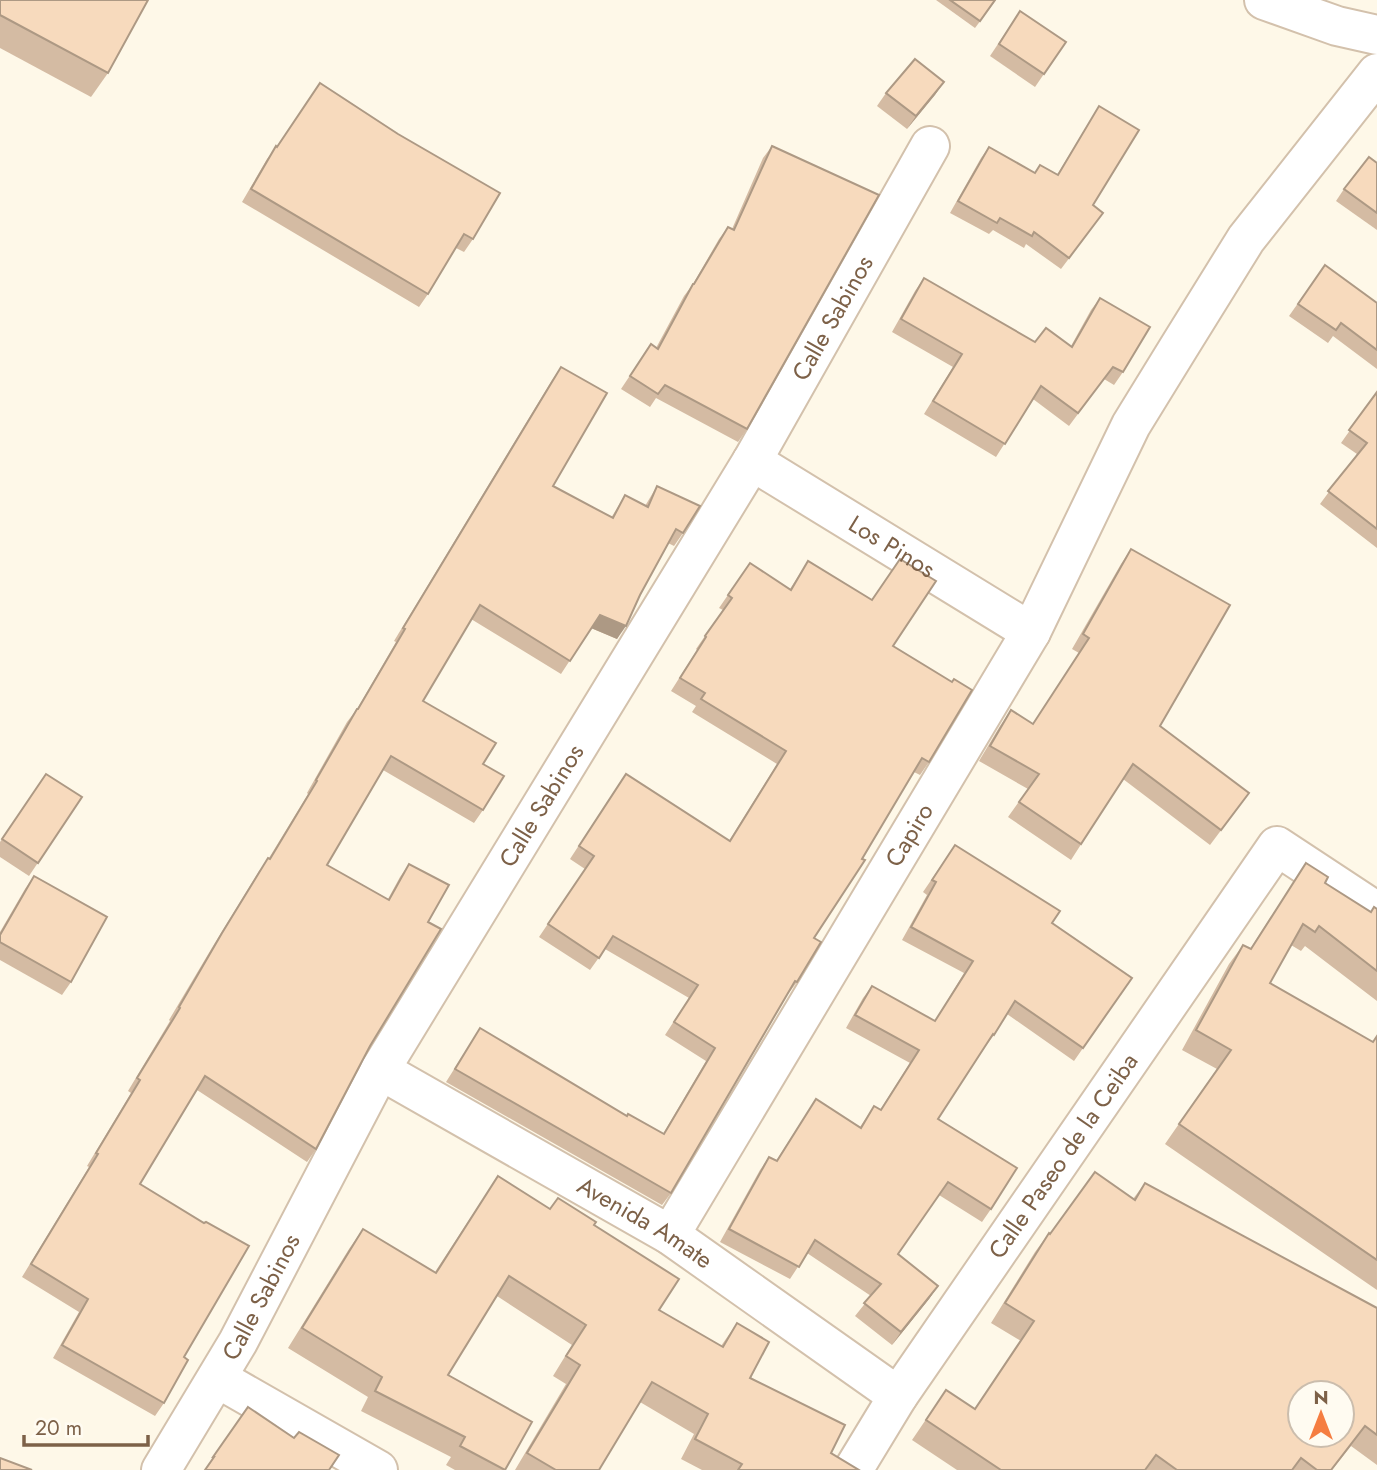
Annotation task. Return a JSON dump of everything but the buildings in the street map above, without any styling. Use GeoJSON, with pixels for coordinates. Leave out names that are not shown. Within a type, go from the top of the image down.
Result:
{"type":"FeatureCollection","features":[{"type":"Feature","properties":{"kind":"street"},"geometry":{"type":"LineString","coordinates":[[1264,0],[1337,26],[1377,35]]}},
{"type":"Feature","properties":{"kind":"street","name":"Capiro"},"geometry":{"type":"LineString","coordinates":[[670,1235],[1031,632],[1131,425],[1246,239],[1377,73]]}},
{"type":"Feature","properties":{"kind":"street","name":"Calle Sabinos"},"geometry":{"type":"LineString","coordinates":[[161,1470],[238,1342],[380,1070],[752,461],[930,146]]}},
{"type":"Feature","properties":{"kind":"street","name":"Los Pinos"},"geometry":{"type":"LineString","coordinates":[[752,461],[1031,632]]}},
{"type":"Feature","properties":{"kind":"street","name":"Calle Paseo de la Ceiba"},"geometry":{"type":"LineString","coordinates":[[853,1470],[898,1396],[1277,846],[1377,912]]}},
{"type":"Feature","properties":{"kind":"street","name":"Avenida Amate"},"geometry":{"type":"LineString","coordinates":[[380,1070],[670,1235],[898,1396]]}},
{"type":"Feature","properties":{"kind":"street"},"geometry":{"type":"LineString","coordinates":[[217,1378],[378,1470]]}}]}
